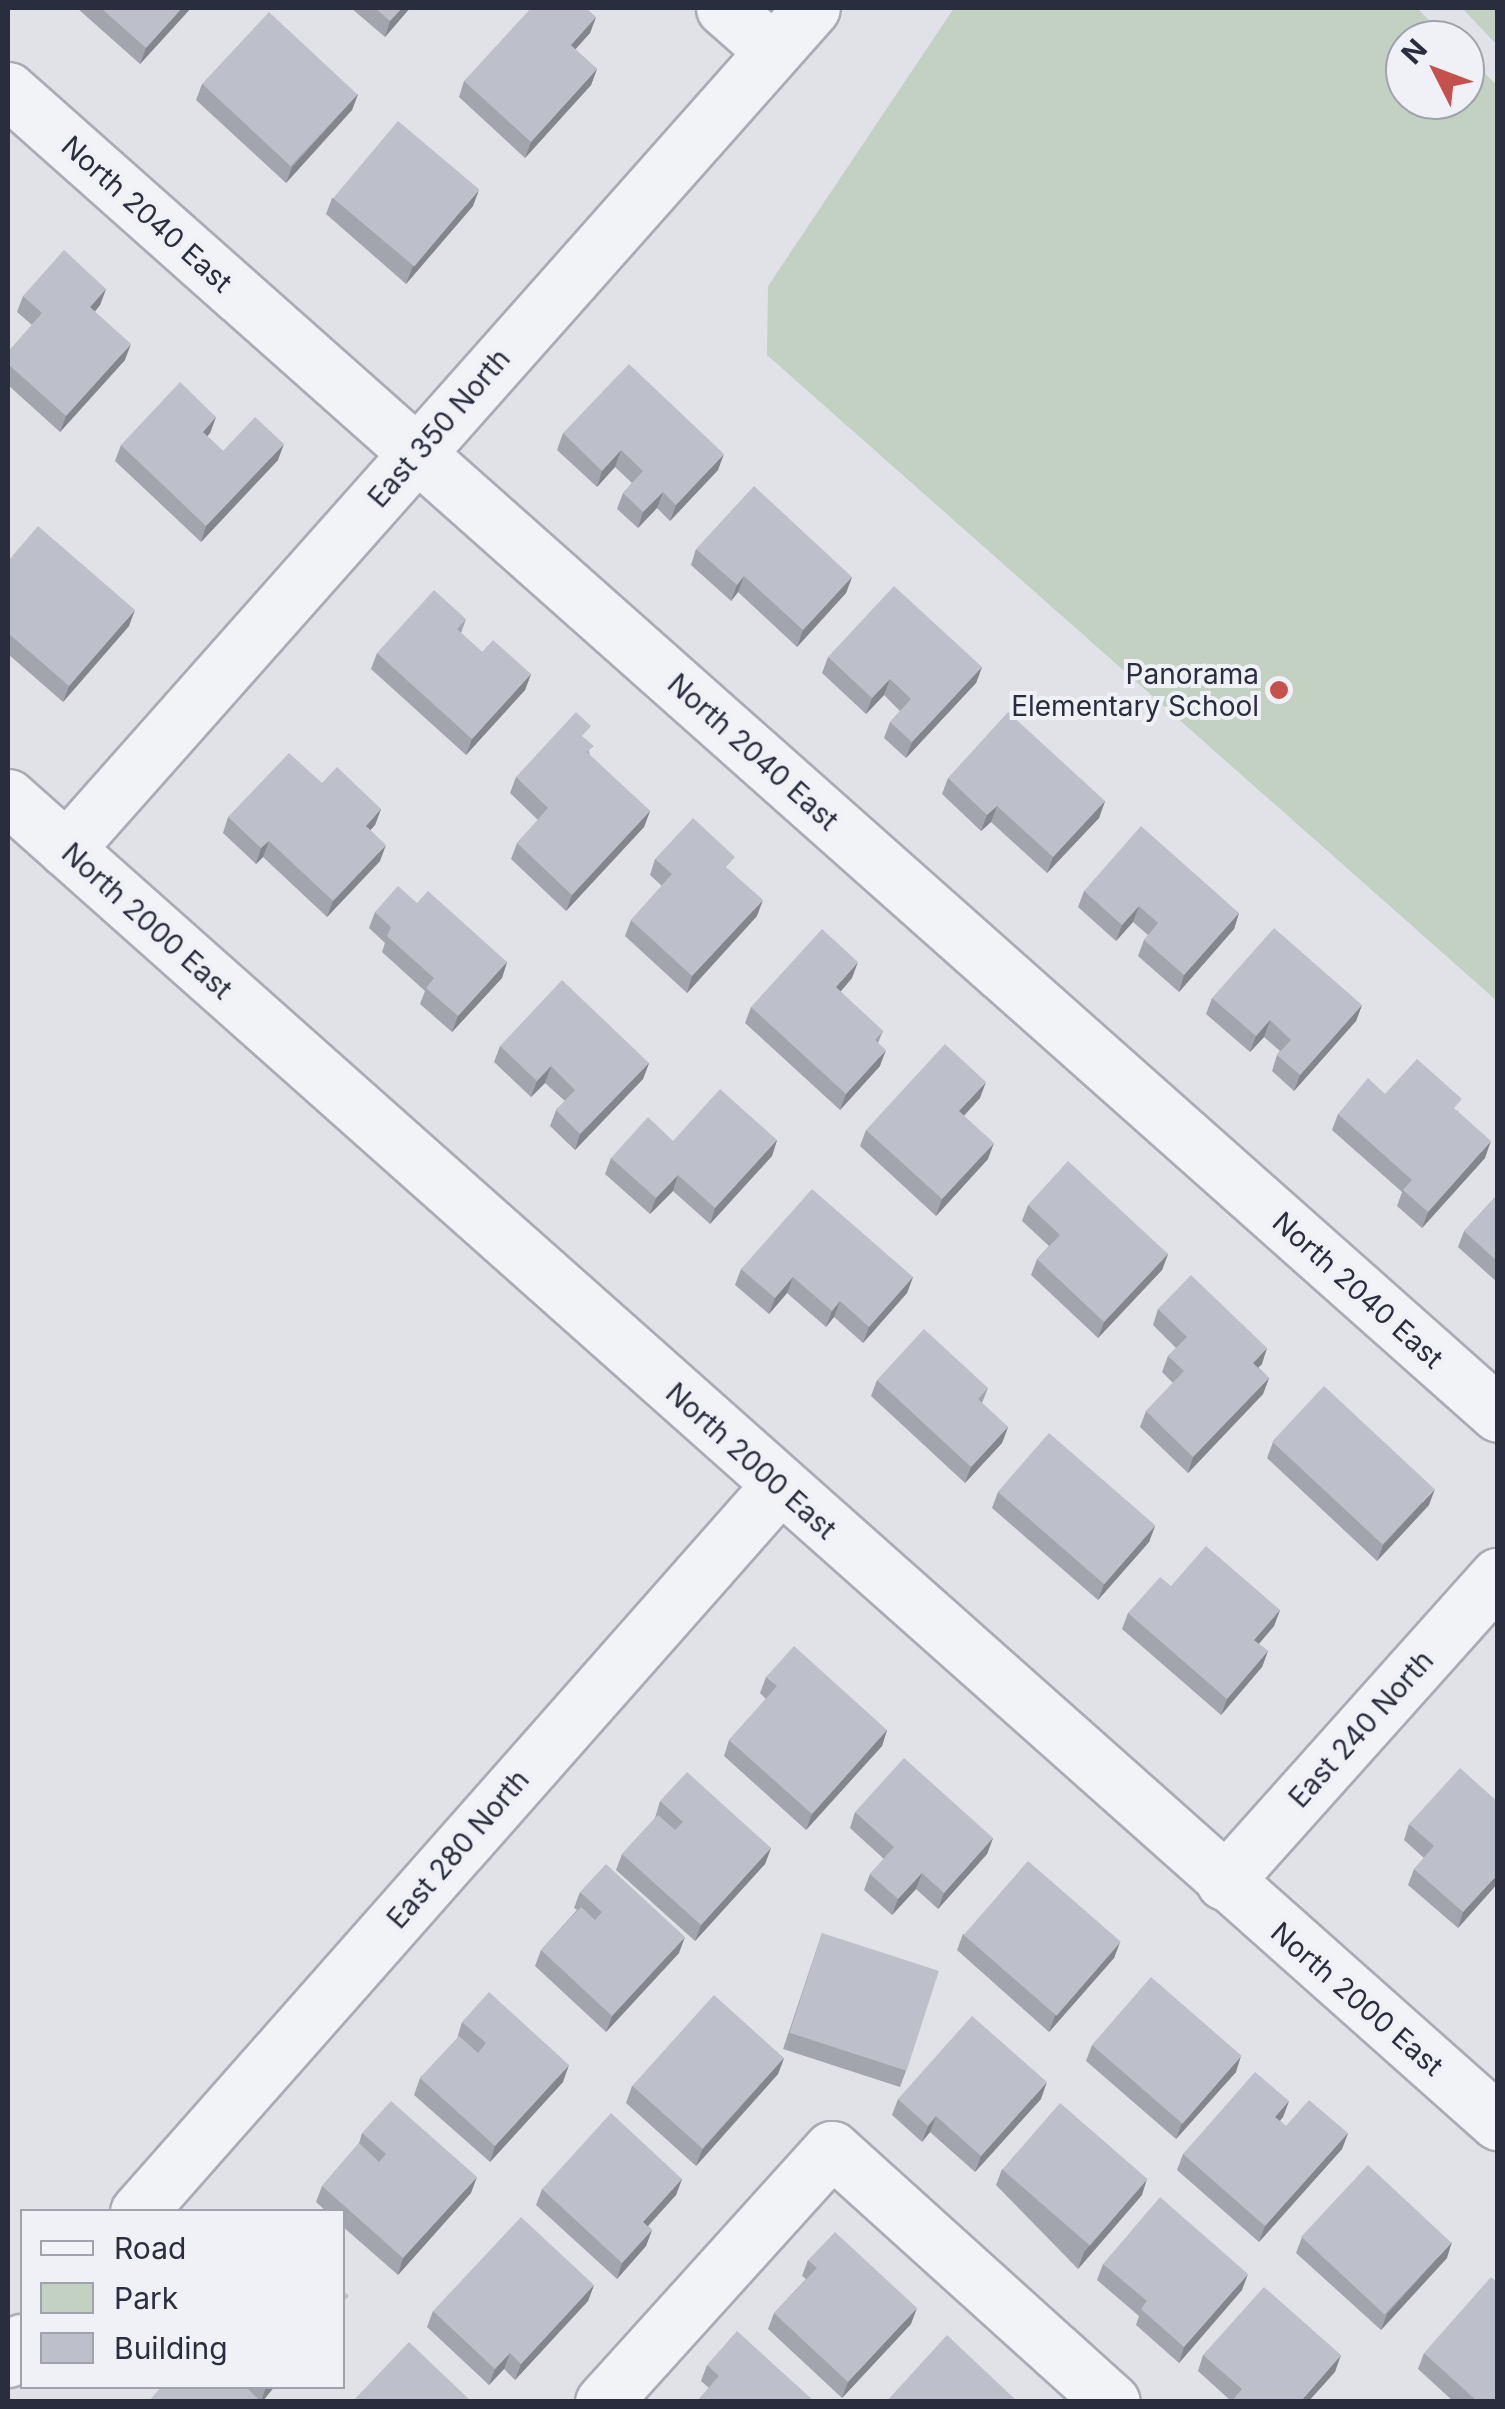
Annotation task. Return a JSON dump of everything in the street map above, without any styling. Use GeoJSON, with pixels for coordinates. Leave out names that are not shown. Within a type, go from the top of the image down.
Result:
{"type":"FeatureCollection","features":[{"type":"Feature","properties":{"kind":"street"},"geometry":{"type":"LineString","coordinates":[[724,8],[773,52]]}},
{"type":"Feature","properties":{"kind":"street","name":"East 350 North"},"geometry":{"type":"LineString","coordinates":[[66,849],[812,8]]}},
{"type":"Feature","properties":{"kind":"street","name":"North 2040 East"},"geometry":{"type":"LineString","coordinates":[[8,90],[1498,1414]]}},
{"type":"Feature","properties":{"kind":"street","name":"North 2000 East"},"geometry":{"type":"LineString","coordinates":[[8,797],[1498,2122]]}},
{"type":"Feature","properties":{"kind":"street","name":"East 280 North"},"geometry":{"type":"LineString","coordinates":[[141,2209],[779,1486]]}},
{"type":"Feature","properties":{"kind":"street","name":"East 240 North"},"geometry":{"type":"LineString","coordinates":[[1224,1882],[1498,1576]]}},
{"type":"Feature","properties":{"kind":"street"},"geometry":{"type":"LineString","coordinates":[[604,2402],[832,2149],[1112,2402]]}},
{"type":"Feature","properties":{"kind":"green space","name":"Panorama Elementary School"},"geometry":{"type":"Polygon","coordinates":[[[954,8],[1417,8],[1429,20],[1385,20],[1385,120],[1485,120],[1485,74],[1497,85],[1497,1001],[767,355],[768,286],[954,8]]]}},
{"type":"Feature","properties":{"kind":"green space"},"geometry":{"type":"Polygon","coordinates":[[[1462,8],[1497,8],[1497,45],[1485,32],[1485,20],[1473,20],[1462,8]]]}},
{"type":"Feature","properties":{"kind":"building"},"geometry":{"type":"Polygon","coordinates":[[[101,8],[182,8],[146,48],[101,8]]]}},
{"type":"Feature","properties":{"kind":"building"},"geometry":{"type":"Polygon","coordinates":[[[375,8],[402,8],[390,21],[375,8]]]}},
{"type":"Feature","properties":{"kind":"building"},"geometry":{"type":"Polygon","coordinates":[[[531,8],[586,8],[596,17],[571,45],[597,69],[531,142],[464,81],[531,8]]]}},
{"type":"Feature","properties":{"kind":"building"},"geometry":{"type":"Polygon","coordinates":[[[269,12],[357,95],[291,166],[202,84],[269,12]]]}},
{"type":"Feature","properties":{"kind":"building"},"geometry":{"type":"Polygon","coordinates":[[[398,121],[479,189],[414,267],[333,198],[398,121]]]}},
{"type":"Feature","properties":{"kind":"building"},"geometry":{"type":"Polygon","coordinates":[[[64,250],[106,289],[90,307],[131,344],[66,416],[8,364],[8,352],[42,313],[23,296],[64,250]]]}},
{"type":"Feature","properties":{"kind":"building"},"geometry":{"type":"Polygon","coordinates":[[[629,364],[724,454],[676,505],[663,492],[643,512],[623,493],[643,471],[621,450],[602,471],[563,433],[629,364]]]}},
{"type":"Feature","properties":{"kind":"building"},"geometry":{"type":"Polygon","coordinates":[[[180,382],[216,417],[203,432],[223,451],[255,417],[284,444],[206,526],[121,445],[180,382]]]}},
{"type":"Feature","properties":{"kind":"building"},"geometry":{"type":"Polygon","coordinates":[[[754,486],[852,577],[803,630],[744,576],[737,585],[696,549],[754,486]]]}},
{"type":"Feature","properties":{"kind":"building"},"geometry":{"type":"Polygon","coordinates":[[[38,526],[135,610],[69,686],[8,633],[8,561],[38,526]]]}},
{"type":"Feature","properties":{"kind":"building"},"geometry":{"type":"Polygon","coordinates":[[[894,586],[982,667],[912,742],[890,722],[911,699],[890,679],[872,698],[828,657],[894,586]]]}},
{"type":"Feature","properties":{"kind":"building"},"geometry":{"type":"Polygon","coordinates":[[[434,590],[466,619],[457,629],[482,652],[493,640],[531,674],[472,739],[377,653],[434,590]]]}},
{"type":"Feature","properties":{"kind":"building"},"geometry":{"type":"Polygon","coordinates":[[[576,712],[591,726],[582,736],[594,746],[587,752],[650,811],[572,895],[517,843],[548,808],[516,777],[576,712]]]}},
{"type":"Feature","properties":{"kind":"building"},"geometry":{"type":"Polygon","coordinates":[[[1008,712],[1105,801],[1053,857],[997,806],[987,815],[948,778],[1008,712]]]}},
{"type":"Feature","properties":{"kind":"building"},"geometry":{"type":"Polygon","coordinates":[[[289,753],[322,783],[337,767],[381,809],[366,826],[386,845],[333,901],[269,841],[261,848],[228,817],[289,753]]]}},
{"type":"Feature","properties":{"kind":"building"},"geometry":{"type":"Polygon","coordinates":[[[693,818],[735,857],[726,867],[763,900],[692,976],[631,920],[672,874],[655,859],[693,818]]]}},
{"type":"Feature","properties":{"kind":"building"},"geometry":{"type":"Polygon","coordinates":[[[1141,826],[1239,913],[1184,975],[1144,940],[1158,923],[1139,906],[1122,925],[1084,891],[1141,826]]]}},
{"type":"Feature","properties":{"kind":"building"},"geometry":{"type":"Polygon","coordinates":[[[398,886],[417,903],[428,891],[507,962],[458,1016],[426,988],[434,978],[387,936],[391,927],[375,912],[398,886]]]}},
{"type":"Feature","properties":{"kind":"building"},"geometry":{"type":"Polygon","coordinates":[[[1274,928],[1362,1005],[1300,1075],[1277,1055],[1291,1040],[1270,1020],[1256,1036],[1212,998],[1274,928]]]}},
{"type":"Feature","properties":{"kind":"building"},"geometry":{"type":"Polygon","coordinates":[[[822,929],[858,962],[836,987],[883,1031],[875,1040],[886,1050],[846,1094],[751,1007],[822,929]]]}},
{"type":"Feature","properties":{"kind":"building"},"geometry":{"type":"Polygon","coordinates":[[[562,980],[649,1063],[580,1134],[556,1110],[575,1090],[551,1066],[537,1081],[500,1046],[562,980]]]}},
{"type":"Feature","properties":{"kind":"building"},"geometry":{"type":"Polygon","coordinates":[[[945,1044],[986,1082],[959,1111],[994,1143],[942,1199],[866,1130],[945,1044]]]}},
{"type":"Feature","properties":{"kind":"building"},"geometry":{"type":"Polygon","coordinates":[[[1417,1059],[1462,1099],[1454,1108],[1491,1141],[1428,1212],[1403,1190],[1412,1180],[1338,1114],[1368,1078],[1385,1094],[1417,1059]]]}},
{"type":"Feature","properties":{"kind":"building"},"geometry":{"type":"Polygon","coordinates":[[[720,1089],[777,1140],[715,1208],[678,1175],[656,1198],[611,1158],[648,1117],[673,1141],[720,1089]]]}},
{"type":"Feature","properties":{"kind":"building"},"geometry":{"type":"Polygon","coordinates":[[[1068,1161],[1168,1254],[1104,1322],[1037,1259],[1060,1235],[1028,1205],[1068,1161]]]}},
{"type":"Feature","properties":{"kind":"building"},"geometry":{"type":"Polygon","coordinates":[[[812,1189],[913,1277],[869,1327],[840,1301],[832,1311],[793,1277],[775,1298],[741,1269],[812,1189]]]}},
{"type":"Feature","properties":{"kind":"building"},"geometry":{"type":"Polygon","coordinates":[[[1498,1194],[1498,1262],[1464,1231],[1498,1194]]]}},
{"type":"Feature","properties":{"kind":"building"},"geometry":{"type":"Polygon","coordinates":[[[1191,1275],[1267,1348],[1253,1363],[1269,1378],[1193,1457],[1146,1411],[1184,1371],[1168,1356],[1187,1337],[1158,1309],[1191,1275]]]}},
{"type":"Feature","properties":{"kind":"building"},"geometry":{"type":"Polygon","coordinates":[[[924,1329],[988,1388],[978,1399],[1008,1427],[971,1467],[877,1380],[924,1329]]]}},
{"type":"Feature","properties":{"kind":"building"},"geometry":{"type":"Polygon","coordinates":[[[1324,1386],[1434,1489],[1383,1545],[1272,1442],[1324,1386]]]}},
{"type":"Feature","properties":{"kind":"building"},"geometry":{"type":"Polygon","coordinates":[[[1049,1433],[1155,1526],[1104,1584],[998,1492],[1049,1433]]]}},
{"type":"Feature","properties":{"kind":"building"},"geometry":{"type":"Polygon","coordinates":[[[1206,1546],[1280,1610],[1254,1640],[1268,1651],[1227,1699],[1128,1613],[1160,1577],[1171,1586],[1206,1546]]]}},
{"type":"Feature","properties":{"kind":"building"},"geometry":{"type":"Polygon","coordinates":[[[794,1646],[887,1730],[812,1814],[729,1740],[777,1686],[766,1677],[794,1646]]]}},
{"type":"Feature","properties":{"kind":"building"},"geometry":{"type":"Polygon","coordinates":[[[904,1758],[993,1838],[944,1893],[922,1873],[898,1899],[870,1874],[894,1847],[855,1812],[904,1758]]]}},
{"type":"Feature","properties":{"kind":"building"},"geometry":{"type":"Polygon","coordinates":[[[1460,1768],[1498,1802],[1498,1874],[1463,1912],[1414,1869],[1434,1846],[1409,1824],[1460,1768]]]}},
{"type":"Feature","properties":{"kind":"building"},"geometry":{"type":"Polygon","coordinates":[[[687,1772],[771,1848],[701,1925],[622,1854],[658,1815],[675,1830],[683,1822],[660,1801],[687,1772]]]}},
{"type":"Feature","properties":{"kind":"building"},"geometry":{"type":"Polygon","coordinates":[[[1028,1861],[1121,1942],[1057,2016],[964,1935],[1028,1861]]]}},
{"type":"Feature","properties":{"kind":"building"},"geometry":{"type":"Polygon","coordinates":[[[606,1864],[685,1937],[612,2016],[541,1950],[581,1907],[595,1920],[602,1912],[580,1892],[606,1864]]]}},
{"type":"Feature","properties":{"kind":"building"},"geometry":{"type":"Polygon","coordinates":[[[822,1933],[939,1971],[907,2071],[790,2033],[822,1933]]]}},
{"type":"Feature","properties":{"kind":"building"},"geometry":{"type":"Polygon","coordinates":[[[1151,1977],[1242,2056],[1183,2124],[1092,2045],[1151,1977]]]}},
{"type":"Feature","properties":{"kind":"building"},"geometry":{"type":"Polygon","coordinates":[[[489,1992],[569,2065],[495,2146],[420,2078],[459,2036],[478,2053],[486,2043],[462,2022],[489,1992]]]}},
{"type":"Feature","properties":{"kind":"building"},"geometry":{"type":"Polygon","coordinates":[[[714,1995],[784,2058],[702,2149],[632,2086],[714,1995]]]}},
{"type":"Feature","properties":{"kind":"building"},"geometry":{"type":"Polygon","coordinates":[[[972,2016],[1047,2082],[981,2156],[936,2116],[928,2126],[898,2099],[972,2016]]]}},
{"type":"Feature","properties":{"kind":"building"},"geometry":{"type":"Polygon","coordinates":[[[1255,2072],[1289,2101],[1275,2117],[1286,2126],[1309,2100],[1348,2133],[1265,2226],[1183,2154],[1255,2072]]]}},
{"type":"Feature","properties":{"kind":"building"},"geometry":{"type":"Polygon","coordinates":[[[391,2101],[477,2177],[403,2258],[322,2186],[359,2143],[379,2162],[386,2154],[362,2133],[391,2101]]]}},
{"type":"Feature","properties":{"kind":"building"},"geometry":{"type":"Polygon","coordinates":[[[1060,2103],[1148,2179],[1090,2246],[1002,2169],[1060,2103]]]}},
{"type":"Feature","properties":{"kind":"building"},"geometry":{"type":"Polygon","coordinates":[[[611,2113],[682,2179],[643,2222],[652,2230],[622,2263],[542,2189],[611,2113]]]}},
{"type":"Feature","properties":{"kind":"building"},"geometry":{"type":"Polygon","coordinates":[[[1368,2165],[1451,2243],[1385,2314],[1301,2237],[1368,2165]]]}},
{"type":"Feature","properties":{"kind":"building"},"geometry":{"type":"Polygon","coordinates":[[[1160,2197],[1248,2274],[1184,2347],[1141,2309],[1147,2301],[1103,2264],[1160,2197]]]}},
{"type":"Feature","properties":{"kind":"building"},"geometry":{"type":"Polygon","coordinates":[[[521,2217],[594,2285],[521,2364],[510,2353],[495,2369],[433,2311],[521,2217]]]}},
{"type":"Feature","properties":{"kind":"building"},"geometry":{"type":"Polygon","coordinates":[[[835,2232],[917,2308],[848,2382],[774,2313],[817,2268],[808,2260],[835,2232]]]}},
{"type":"Feature","properties":{"kind":"building"},"geometry":{"type":"Polygon","coordinates":[[[1491,2277],[1498,2283],[1498,2402],[1478,2402],[1424,2353],[1491,2277]]]}},
{"type":"Feature","properties":{"kind":"building"},"geometry":{"type":"Polygon","coordinates":[[[1264,2287],[1341,2355],[1300,2402],[1231,2402],[1242,2389],[1203,2355],[1264,2287]]]}},
{"type":"Feature","properties":{"kind":"building"},"geometry":{"type":"Polygon","coordinates":[[[737,2331],[815,2402],[696,2402],[719,2376],[707,2365],[737,2331]]]}},
{"type":"Feature","properties":{"kind":"building"},"geometry":{"type":"Polygon","coordinates":[[[947,2335],[1018,2402],[886,2402],[947,2335]]]}},
{"type":"Feature","properties":{"kind":"building"},"geometry":{"type":"Polygon","coordinates":[[[409,2342],[472,2402],[352,2402],[409,2342]]]}},
{"type":"Feature","properties":{"kind":"building"},"geometry":{"type":"Polygon","coordinates":[[[159,2389],[248,2389],[261,2402],[148,2402],[159,2389]]]}},
{"type":"Feature","properties":{"kind":"place","name":"Panorama Elementary School"},"geometry":{"type":"Point","coordinates":[1279,690]}}]}
